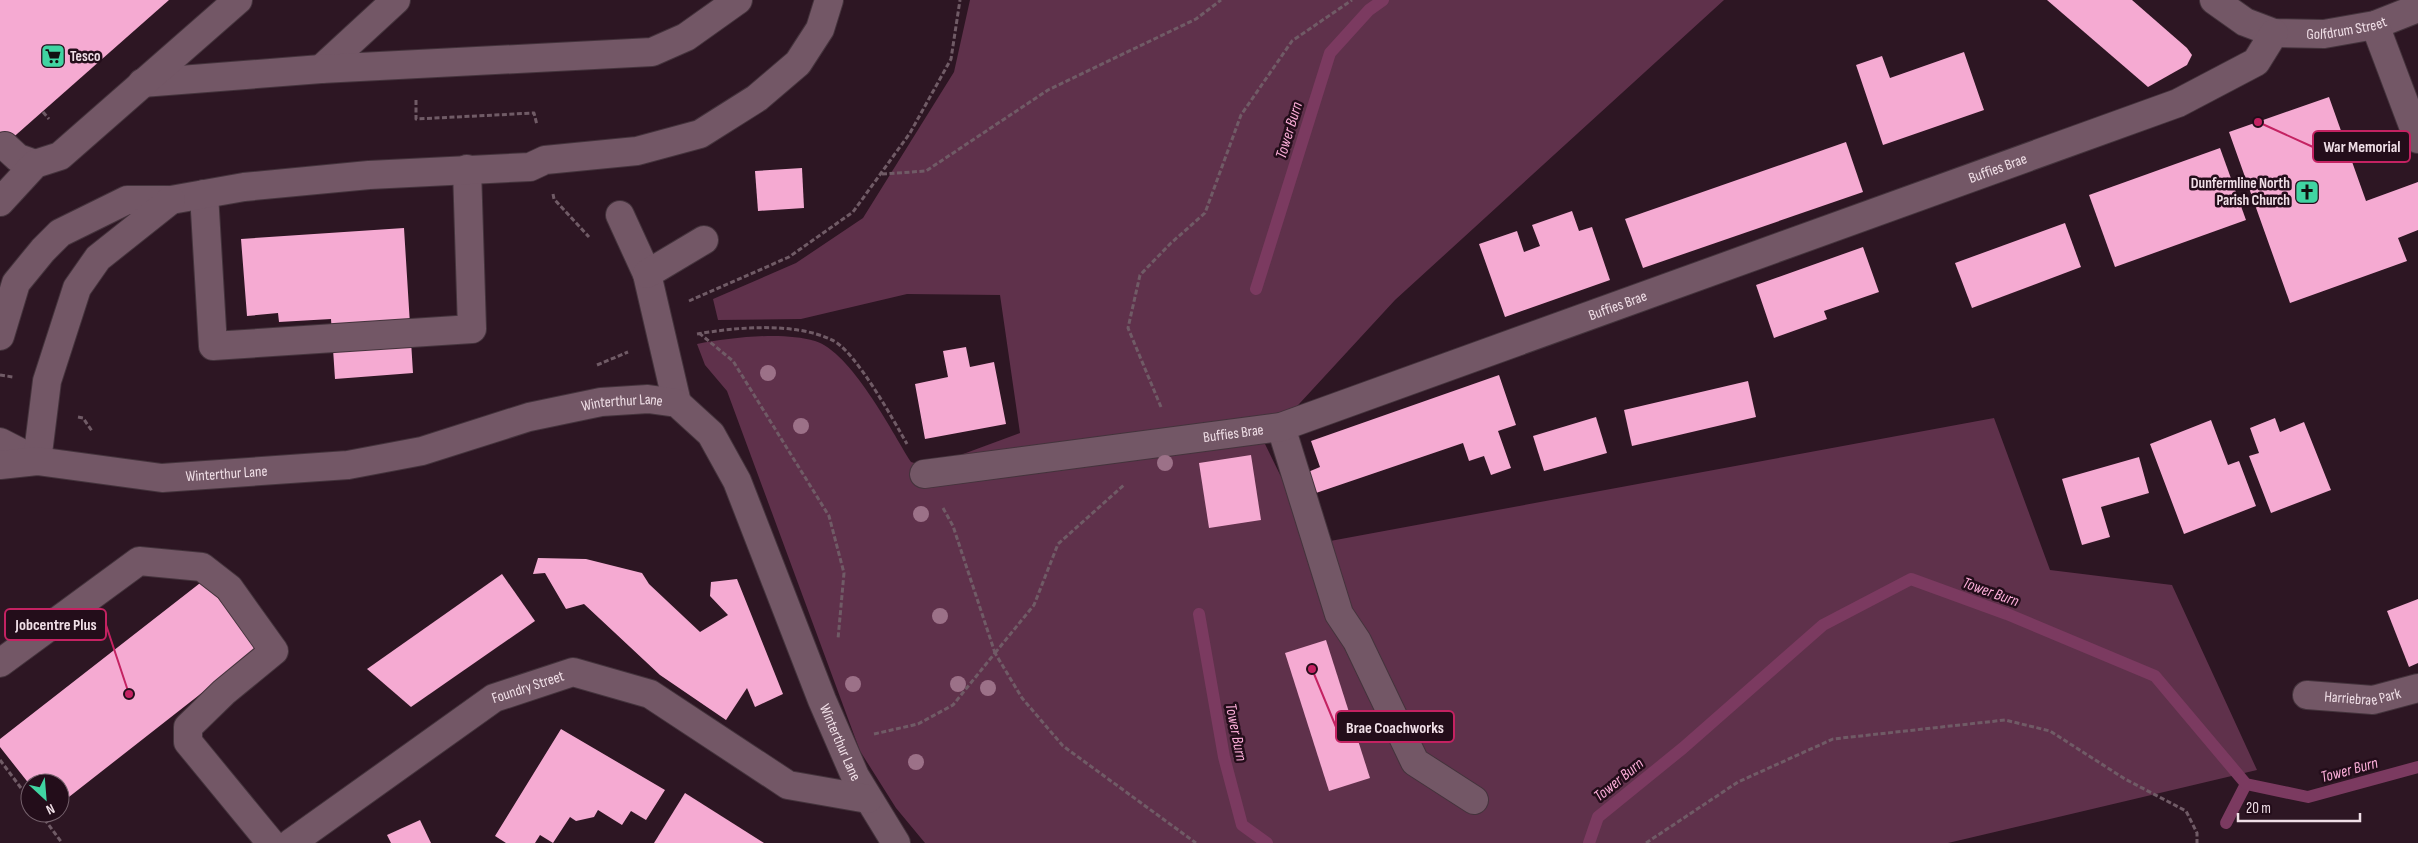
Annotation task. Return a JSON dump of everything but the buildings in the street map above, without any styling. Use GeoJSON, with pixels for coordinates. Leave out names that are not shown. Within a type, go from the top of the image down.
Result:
{"type":"FeatureCollection","features":[{"type":"Feature","properties":{"kind":"street"},"geometry":{"type":"LineString","coordinates":[[0,202],[34,164],[60,156],[238,0]]}},
{"type":"Feature","properties":{"kind":"street"},"geometry":{"type":"LineString","coordinates":[[320,69],[396,0]]}},
{"type":"Feature","properties":{"kind":"street"},"geometry":{"type":"LineString","coordinates":[[142,83],[320,69],[652,52],[686,37],[738,0]]}},
{"type":"Feature","properties":{"kind":"street"},"geometry":{"type":"LineString","coordinates":[[0,336],[16,283],[43,250],[60,233],[127,200],[171,200],[244,187],[360,176],[530,168],[545,160],[637,151],[700,134],[757,98],[798,63],[820,29],[829,0]]}},
{"type":"Feature","properties":{"kind":"street","name":"Golfdrum Street"},"geometry":{"type":"LineString","coordinates":[[2214,0],[2245,22],[2274,33],[2324,34],[2375,25],[2418,8]]}},
{"type":"Feature","properties":{"kind":"street"},"geometry":{"type":"LineString","coordinates":[[2375,25],[2418,139]]}},
{"type":"Feature","properties":{"kind":"street","name":"Buffies Brae"},"geometry":{"type":"LineString","coordinates":[[924,474],[1281,427],[2178,103],[2256,62],[2274,33]]}},
{"type":"Feature","properties":{"kind":"street"},"geometry":{"type":"LineString","coordinates":[[4,146],[18,158],[34,164]]}},
{"type":"Feature","properties":{"kind":"street"},"geometry":{"type":"LineString","coordinates":[[204,194],[213,346],[472,329],[467,170]]}},
{"type":"Feature","properties":{"kind":"street"},"geometry":{"type":"LineString","coordinates":[[38,461],[47,381],[76,288],[98,258],[171,200]]}},
{"type":"Feature","properties":{"kind":"street"},"geometry":{"type":"LineString","coordinates":[[620,215],[647,274],[661,341],[677,402]]}},
{"type":"Feature","properties":{"kind":"street"},"geometry":{"type":"LineString","coordinates":[[647,274],[704,240]]}},
{"type":"Feature","properties":{"kind":"street","name":"Winterthur Lane"},"geometry":{"type":"LineString","coordinates":[[38,461],[162,478],[348,465],[422,451],[529,417],[601,402],[648,398],[677,402],[711,434],[737,481],[840,742],[868,799],[896,843]]}},
{"type":"Feature","properties":{"kind":"street"},"geometry":{"type":"LineString","coordinates":[[1281,427],[1339,614],[1357,641],[1415,762],[1474,800]]}},
{"type":"Feature","properties":{"kind":"street"},"geometry":{"type":"LineString","coordinates":[[0,442],[38,461]]}},
{"type":"Feature","properties":{"kind":"street"},"geometry":{"type":"LineString","coordinates":[[0,465],[38,461]]}},
{"type":"Feature","properties":{"kind":"street"},"geometry":{"type":"LineString","coordinates":[[0,663],[139,561],[202,567],[229,588],[274,650],[224,692],[188,727],[188,742],[271,843]]}},
{"type":"Feature","properties":{"kind":"street","name":"Foundry Street"},"geometry":{"type":"LineString","coordinates":[[291,843],[494,698],[573,672],[650,694],[788,784],[868,799]]}},
{"type":"Feature","properties":{"kind":"street","name":"Harriebrae Park"},"geometry":{"type":"LineString","coordinates":[[2307,695],[2373,700],[2418,688]]}},
{"type":"Feature","properties":{"kind":"path"},"geometry":{"type":"LineString","coordinates":[[690,310],[686,302],[789,257],[853,212],[910,133],[951,59],[960,0]]}},
{"type":"Feature","properties":{"kind":"path"},"geometry":{"type":"LineString","coordinates":[[881,174],[926,171],[1048,90],[1196,19],[1222,0]]}},
{"type":"Feature","properties":{"kind":"path"},"geometry":{"type":"LineString","coordinates":[[1176,442],[1128,328],[1140,275],[1170,243],[1204,213],[1241,115],[1292,41],[1352,0]]}},
{"type":"Feature","properties":{"kind":"path"},"geometry":{"type":"LineString","coordinates":[[554,199],[590,238]]}},
{"type":"Feature","properties":{"kind":"path"},"geometry":{"type":"LineString","coordinates":[[696,326],[700,334],[733,361],[829,516],[844,573],[837,645]]}},
{"type":"Feature","properties":{"kind":"path"},"geometry":{"type":"LineString","coordinates":[[592,367],[661,341],[729,330],[790,328],[833,340],[855,362],[886,407],[953,526],[996,653],[1022,698],[1063,746],[1196,843]]}},
{"type":"Feature","properties":{"kind":"path"},"geometry":{"type":"LineString","coordinates":[[0,375],[14,377],[12,384]]}},
{"type":"Feature","properties":{"kind":"path"},"geometry":{"type":"LineString","coordinates":[[43,410],[82,418],[88,429],[95,434]]}},
{"type":"Feature","properties":{"kind":"path"},"geometry":{"type":"LineString","coordinates":[[840,742],[918,724],[953,705],[1034,605],[1058,544],[1130,479]]}},
{"type":"Feature","properties":{"kind":"path"},"geometry":{"type":"LineString","coordinates":[[1646,843],[1738,782],[1833,739],[2006,720],[2050,731],[2126,779],[2186,811],[2197,833],[2197,843]]}},
{"type":"Feature","properties":{"kind":"path"},"geometry":{"type":"LineString","coordinates":[[0,760],[20,787]]}},
{"type":"Feature","properties":{"kind":"path"},"geometry":{"type":"LineString","coordinates":[[47,823],[62,843]]}},
{"type":"Feature","properties":{"kind":"shaded area"},"geometry":{"type":"Polygon","coordinates":[[[970,0],[1724,0],[1395,300],[1264,442],[1314,544],[1994,418],[2050,570],[2172,585],[2257,770],[1948,843],[925,843],[896,808],[860,751],[727,391],[705,365],[697,344],[756,336],[787,336],[815,341],[829,348],[856,376],[869,394],[911,462],[928,467],[1020,433],[1000,295],[907,294],[801,319],[718,320],[713,299],[796,263],[863,218],[954,72],[970,0]]]}},
{"type":"Feature","properties":{"kind":"waterway","name":"Tower Burn"},"geometry":{"type":"LineString","coordinates":[[1256,289],[1330,53],[1369,10],[1383,0]]}},
{"type":"Feature","properties":{"kind":"waterway","name":"Tower Burn"},"geometry":{"type":"LineString","coordinates":[[1589,843],[1598,817],[1683,748],[1823,625],[1911,579],[2007,614],[2155,676],[2246,784],[2308,797],[2418,767]]}},
{"type":"Feature","properties":{"kind":"waterway","name":"Tower Burn"},"geometry":{"type":"LineString","coordinates":[[1199,614],[1224,757],[1242,825],[1267,843]]}},
{"type":"Feature","properties":{"kind":"waterway"},"geometry":{"type":"LineString","coordinates":[[2226,823],[2246,784]]}},
{"type":"Feature","properties":{"kind":"place","name":"Tesco"},"geometry":{"type":"Point","coordinates":[53,56]}},
{"type":"Feature","properties":{"kind":"place","name":"War Memorial"},"geometry":{"type":"Point","coordinates":[2258,122]}},
{"type":"Feature","properties":{"kind":"place","name":"Dunfermline North Parish Church"},"geometry":{"type":"Point","coordinates":[2307,192]}},
{"type":"Feature","properties":{"kind":"place","name":"Brae Coachworks"},"geometry":{"type":"Point","coordinates":[1312,669]}},
{"type":"Feature","properties":{"kind":"place","name":"Jobcentre Plus"},"geometry":{"type":"Point","coordinates":[129,694]}}]}
